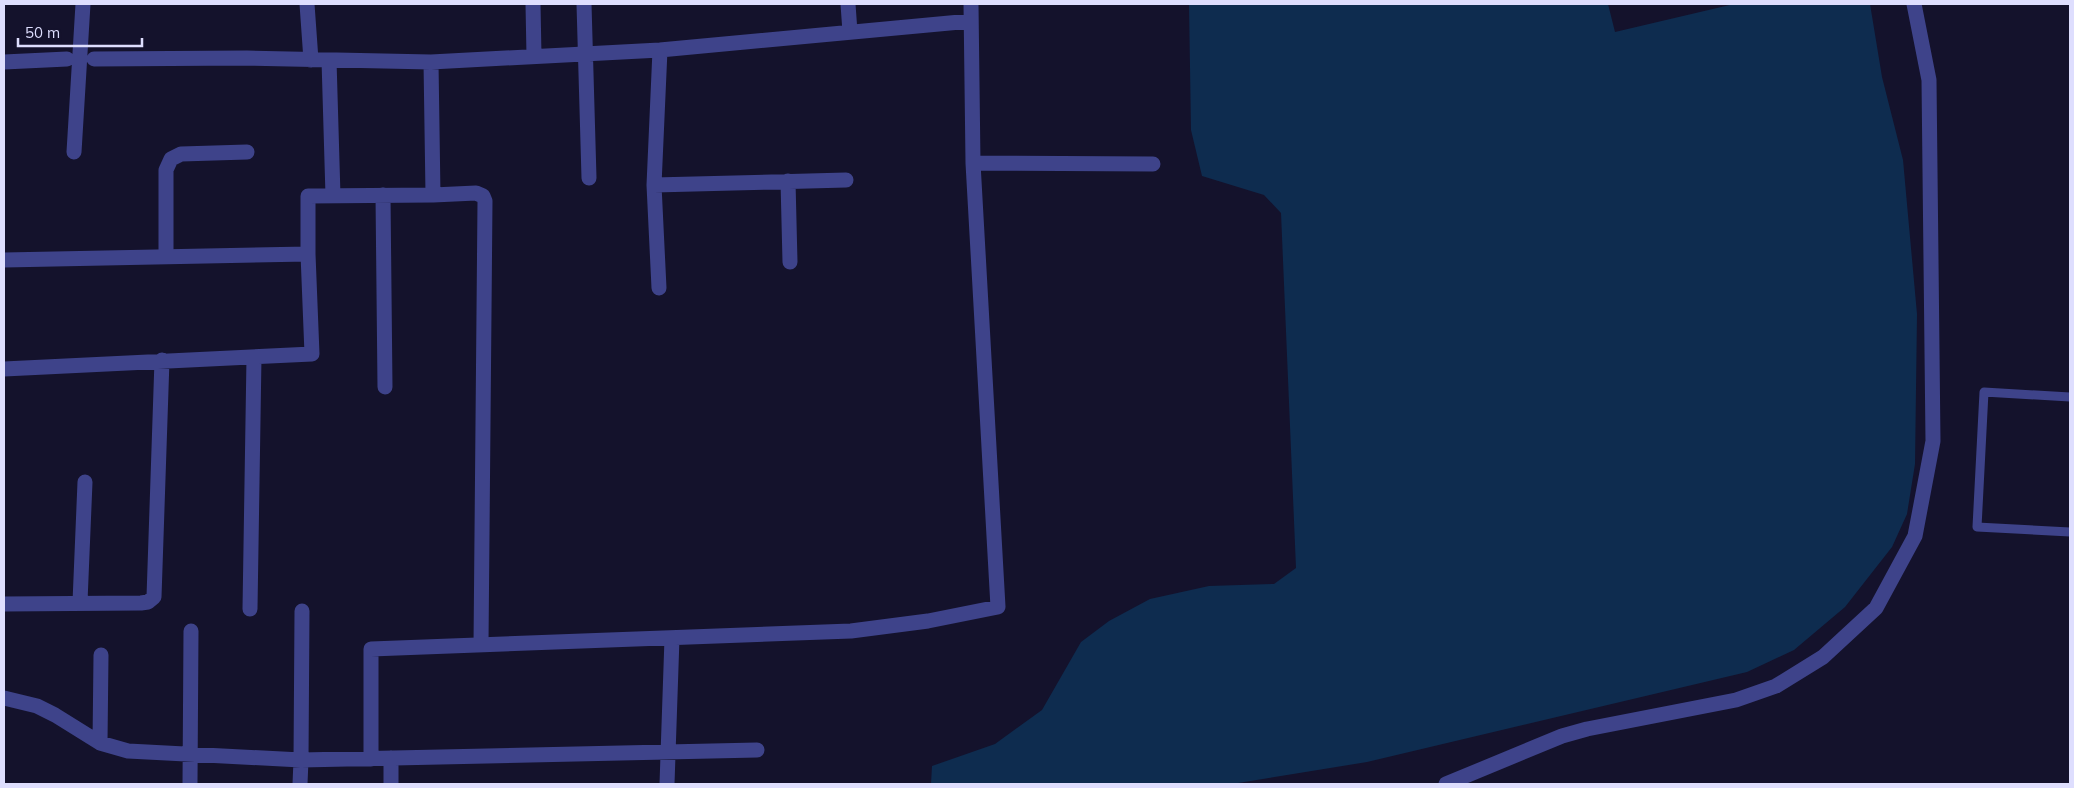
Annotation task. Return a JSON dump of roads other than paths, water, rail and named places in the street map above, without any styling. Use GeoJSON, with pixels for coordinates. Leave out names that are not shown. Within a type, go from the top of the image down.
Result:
{"type":"FeatureCollection","features":[{"type":"Feature","properties":{"kind":"street"},"geometry":{"type":"LineString","coordinates":[[74,152],[83,4]]}},
{"type":"Feature","properties":{"kind":"street"},"geometry":{"type":"LineString","coordinates":[[307,4],[311,60]]}},
{"type":"Feature","properties":{"kind":"street"},"geometry":{"type":"LineString","coordinates":[[533,4],[534,56]]}},
{"type":"Feature","properties":{"kind":"street"},"geometry":{"type":"LineString","coordinates":[[584,4],[589,178]]}},
{"type":"Feature","properties":{"kind":"street"},"geometry":{"type":"LineString","coordinates":[[848,4],[850,32]]}},
{"type":"Feature","properties":{"kind":"street"},"geometry":{"type":"LineString","coordinates":[[371,759],[371,650],[851,631],[928,621],[998,607],[973,163],[971,4]]}},
{"type":"Feature","properties":{"kind":"street"},"geometry":{"type":"LineString","coordinates":[[1446,784],[1562,736],[1587,729],[1736,700],[1776,686],[1823,657],[1876,608],[1915,536],[1933,441],[1928,80],[1914,4]]}},
{"type":"Feature","properties":{"kind":"street"},"geometry":{"type":"LineString","coordinates":[[94,59],[247,58],[431,62],[660,50],[971,21]]}},
{"type":"Feature","properties":{"kind":"street"},"geometry":{"type":"LineString","coordinates":[[659,288],[654,185],[660,50]]}},
{"type":"Feature","properties":{"kind":"street"},"geometry":{"type":"LineString","coordinates":[[4,62],[67,59]]}},
{"type":"Feature","properties":{"kind":"street"},"geometry":{"type":"LineString","coordinates":[[329,60],[333,196]]}},
{"type":"Feature","properties":{"kind":"street"},"geometry":{"type":"LineString","coordinates":[[431,62],[433,195]]}},
{"type":"Feature","properties":{"kind":"street"},"geometry":{"type":"LineString","coordinates":[[166,256],[166,170],[171,159],[181,154],[248,152]]}},
{"type":"Feature","properties":{"kind":"street"},"geometry":{"type":"LineString","coordinates":[[973,163],[1153,164]]}},
{"type":"Feature","properties":{"kind":"street"},"geometry":{"type":"LineString","coordinates":[[654,185],[846,180]]}},
{"type":"Feature","properties":{"kind":"street"},"geometry":{"type":"LineString","coordinates":[[788,181],[790,262]]}},
{"type":"Feature","properties":{"kind":"street"},"geometry":{"type":"LineString","coordinates":[[4,369],[312,354],[308,196],[476,194],[483,196],[485,201],[481,645]]}},
{"type":"Feature","properties":{"kind":"street"},"geometry":{"type":"LineString","coordinates":[[383,195],[385,387]]}},
{"type":"Feature","properties":{"kind":"street"},"geometry":{"type":"LineString","coordinates":[[4,260],[308,254]]}},
{"type":"Feature","properties":{"kind":"street"},"geometry":{"type":"LineString","coordinates":[[250,609],[254,357]]}},
{"type":"Feature","properties":{"kind":"street"},"geometry":{"type":"LineString","coordinates":[[4,604],[141,602],[152,600],[155,595],[162,360]]}},
{"type":"Feature","properties":{"kind":"street"},"geometry":{"type":"LineString","coordinates":[[80,602],[85,482]]}},
{"type":"Feature","properties":{"kind":"street"},"geometry":{"type":"LineString","coordinates":[[300,784],[302,610]]}},
{"type":"Feature","properties":{"kind":"street"},"geometry":{"type":"LineString","coordinates":[[190,784],[191,631]]}},
{"type":"Feature","properties":{"kind":"street"},"geometry":{"type":"LineString","coordinates":[[667,784],[672,638]]}},
{"type":"Feature","properties":{"kind":"street"},"geometry":{"type":"LineString","coordinates":[[100,744],[101,655]]}},
{"type":"Feature","properties":{"kind":"street"},"geometry":{"type":"LineString","coordinates":[[4,698],[18,700],[46,711],[100,744],[128,752],[300,760],[758,750]]}},
{"type":"Feature","properties":{"kind":"street"},"geometry":{"type":"LineString","coordinates":[[391,784],[392,758]]}},
{"type":"Feature","properties":{"kind":"lane"},"geometry":{"type":"LineString","coordinates":[[2070,397],[1984,392],[1976,527],[2070,532]]}},
{"type":"Feature","properties":{"kind":"water"},"geometry":{"type":"Polygon","coordinates":[[[1189,4],[1608,4],[1615,32],[1734,4],[1870,4],[1882,77],[1903,160],[1917,314],[1915,464],[1907,514],[1892,547],[1845,607],[1794,650],[1747,672],[1367,762],[1232,784],[931,784],[932,766],[995,744],[1042,710],[1081,642],[1109,621],[1150,599],[1209,586],[1274,584],[1296,568],[1281,213],[1264,195],[1202,176],[1191,130],[1189,4]]]}}]}
